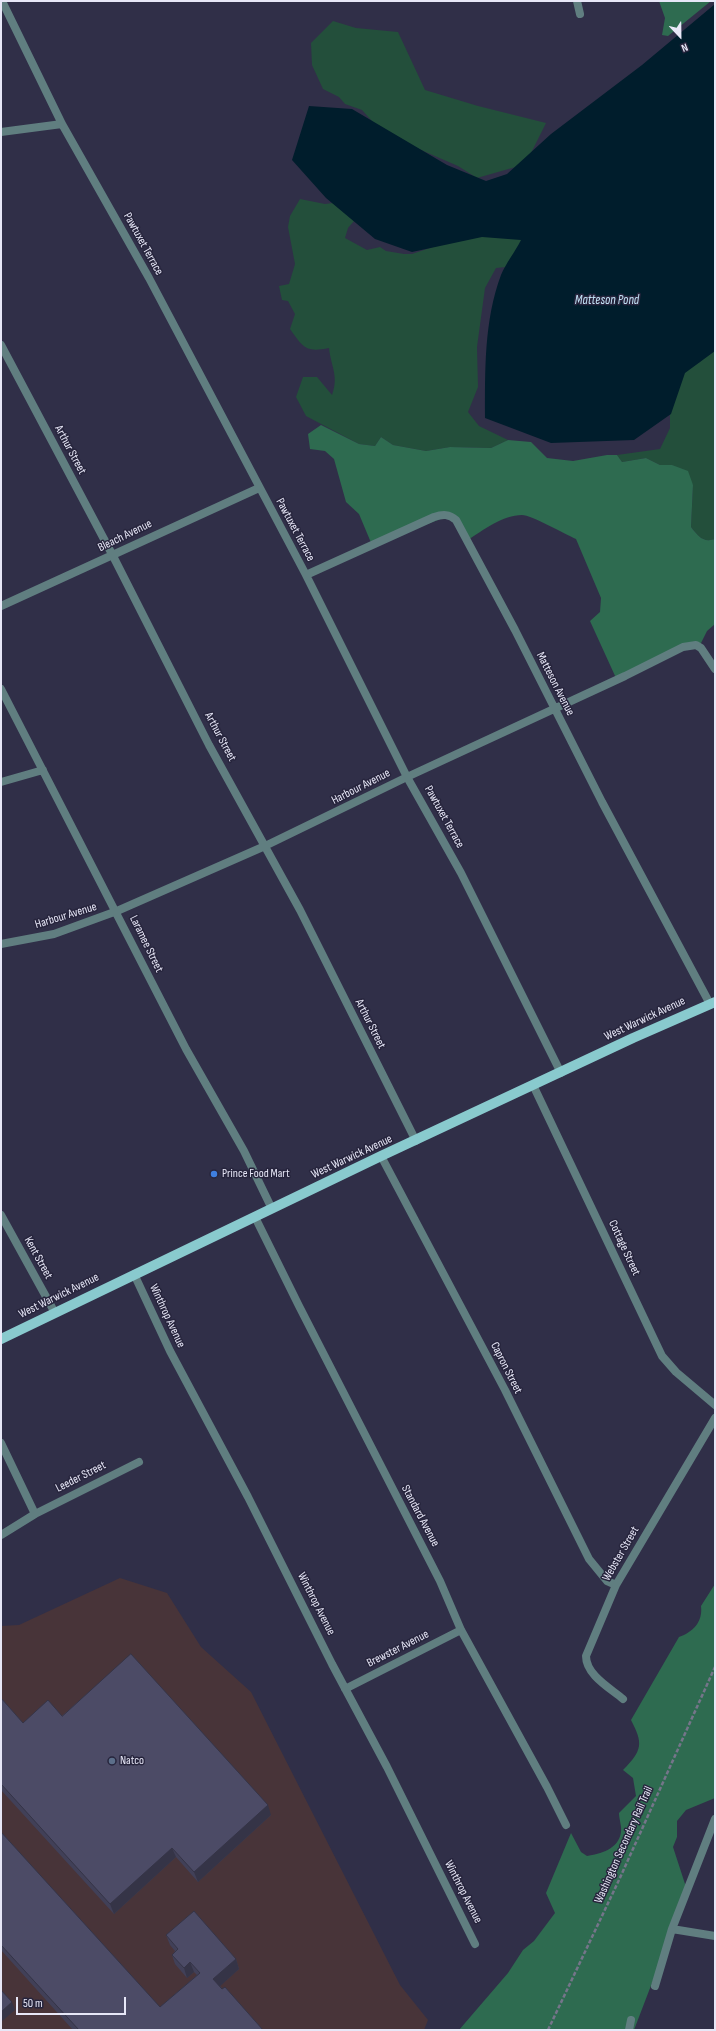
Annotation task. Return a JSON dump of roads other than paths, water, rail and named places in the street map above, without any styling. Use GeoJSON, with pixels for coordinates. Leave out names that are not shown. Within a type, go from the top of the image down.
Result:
{"type":"FeatureCollection","features":[{"type":"Feature","properties":{"kind":"main road","name":"West Warwick Avenue"},"geometry":{"type":"LineString","coordinates":[[1,1339],[381,1156],[562,1073],[633,1038],[712,1003]]}},
{"type":"Feature","properties":{"kind":"street","name":"Pawtuxet Terrace"},"geometry":{"type":"LineString","coordinates":[[2,1],[62,124],[152,286],[306,575],[407,777],[461,873],[562,1073]]}},
{"type":"Feature","properties":{"kind":"street"},"geometry":{"type":"LineString","coordinates":[[578,1],[580,14]]}},
{"type":"Feature","properties":{"kind":"street"},"geometry":{"type":"LineString","coordinates":[[1,132],[62,124]]}},
{"type":"Feature","properties":{"kind":"street","name":"Arthur Street"},"geometry":{"type":"LineString","coordinates":[[1,345],[113,556],[209,745],[300,910],[416,1141]]}},
{"type":"Feature","properties":{"kind":"street","name":"Bleach Avenue"},"geometry":{"type":"LineString","coordinates":[[1,606],[259,488]]}},
{"type":"Feature","properties":{"kind":"street","name":"Matteson Avenue"},"geometry":{"type":"LineString","coordinates":[[306,575],[434,516],[443,514],[451,516],[456,520],[554,709],[712,1003]]}},
{"type":"Feature","properties":{"kind":"street","name":"Harbour Avenue"},"geometry":{"type":"LineString","coordinates":[[1,944],[54,934],[117,912],[265,846],[407,777],[683,648],[696,646],[701,648],[715,669]]}},
{"type":"Feature","properties":{"kind":"street","name":"Laramee Street"},"geometry":{"type":"LineString","coordinates":[[1,689],[117,912],[186,1049],[244,1151],[272,1209]]}},
{"type":"Feature","properties":{"kind":"street"},"geometry":{"type":"LineString","coordinates":[[1,782],[43,770]]}},
{"type":"Feature","properties":{"kind":"street","name":"Cottage Street"},"geometry":{"type":"LineString","coordinates":[[533,1085],[662,1356],[676,1372],[715,1405]]}},
{"type":"Feature","properties":{"kind":"street","name":"Capron Street"},"geometry":{"type":"LineString","coordinates":[[381,1156],[498,1377],[590,1560],[607,1581],[616,1585]]}},
{"type":"Feature","properties":{"kind":"street","name":"Kent Street"},"geometry":{"type":"LineString","coordinates":[[1,1215],[55,1313]]}},
{"type":"Feature","properties":{"kind":"street","name":"Standard Avenue"},"geometry":{"type":"LineString","coordinates":[[255,1216],[299,1306],[440,1581],[461,1630],[547,1787],[566,1825]]}},
{"type":"Feature","properties":{"kind":"street","name":"Winthrop Avenue"},"geometry":{"type":"LineString","coordinates":[[134,1274],[170,1351],[248,1497],[345,1689],[387,1767],[475,1944]]}},
{"type":"Feature","properties":{"kind":"street","name":"Webster Street"},"geometry":{"type":"LineString","coordinates":[[623,1699],[591,1672],[586,1663],[586,1656],[616,1585],[715,1418]]}},
{"type":"Feature","properties":{"kind":"street"},"geometry":{"type":"LineString","coordinates":[[1,1443],[35,1514]]}},
{"type":"Feature","properties":{"kind":"street","name":"Leeder Street"},"geometry":{"type":"LineString","coordinates":[[1,1535],[35,1514],[139,1462]]}},
{"type":"Feature","properties":{"kind":"street","name":"Brewster Avenue"},"geometry":{"type":"LineString","coordinates":[[345,1689],[461,1630]]}},
{"type":"Feature","properties":{"kind":"street"},"geometry":{"type":"LineString","coordinates":[[656,1986],[672,1928],[715,1819]]}},
{"type":"Feature","properties":{"kind":"street"},"geometry":{"type":"LineString","coordinates":[[672,1928],[715,1936]]}},
{"type":"Feature","properties":{"kind":"street"},"geometry":{"type":"LineString","coordinates":[[629,2030],[631,2020]]}},
{"type":"Feature","properties":{"kind":"water","name":"Matteson Pond"},"geometry":{"type":"Polygon","coordinates":[[[715,4],[715,351],[685,373],[671,414],[634,440],[551,443],[485,418],[488,328],[491,310],[501,275],[521,240],[482,237],[412,252],[375,239],[326,198],[292,160],[309,106],[352,109],[447,165],[486,181],[507,174],[551,134],[642,65],[715,4]]]}},
{"type":"Feature","properties":{"kind":"place","name":"Prince Food Mart"},"geometry":{"type":"Point","coordinates":[214,1174]}},
{"type":"Feature","properties":{"kind":"place","name":"Natco"},"geometry":{"type":"Point","coordinates":[112,1761]}}]}
